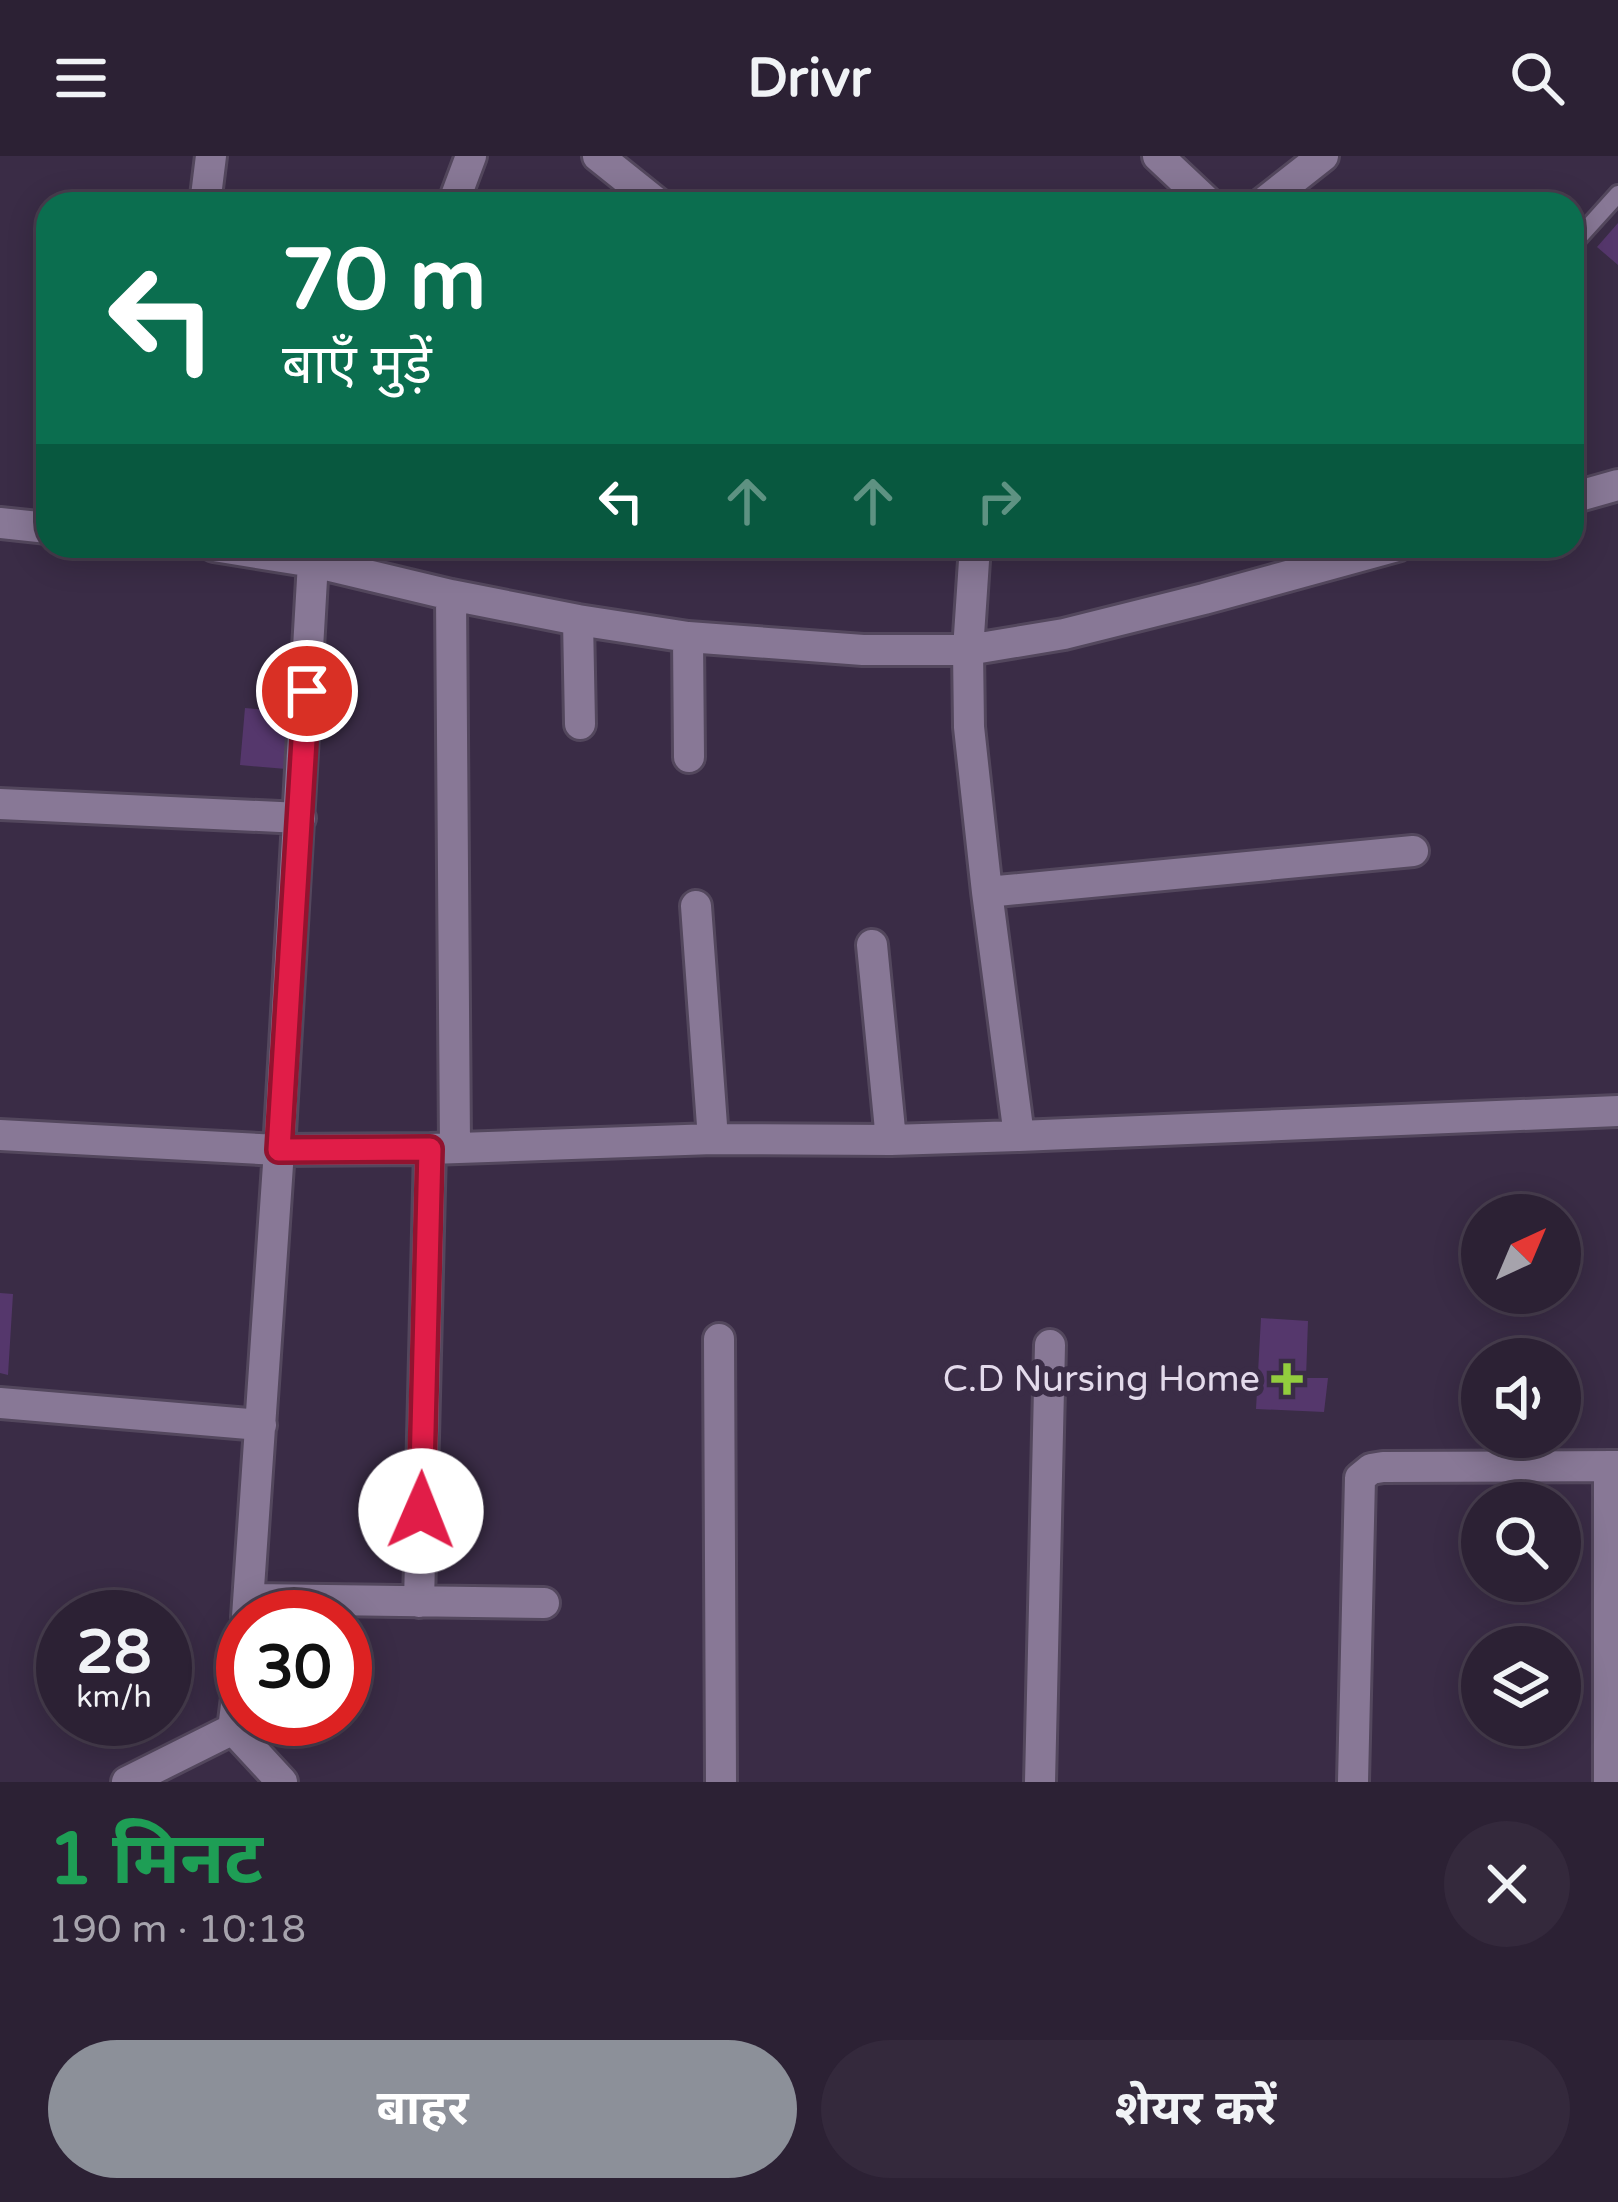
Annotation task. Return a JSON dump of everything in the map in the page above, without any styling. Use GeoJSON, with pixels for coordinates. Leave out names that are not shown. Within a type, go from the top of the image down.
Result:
{"type":"FeatureCollection","features":[{"type":"Feature","properties":{"kind":"street"},"geometry":{"type":"LineString","coordinates":[[206,192],[211,156]]}},
{"type":"Feature","properties":{"kind":"street"},"geometry":{"type":"LineString","coordinates":[[458,192],[471,156]]}},
{"type":"Feature","properties":{"kind":"street"},"geometry":{"type":"LineString","coordinates":[[598,156],[643,192]]}},
{"type":"Feature","properties":{"kind":"street"},"geometry":{"type":"LineString","coordinates":[[1158,156],[1196,192]]}},
{"type":"Feature","properties":{"kind":"street"},"geometry":{"type":"LineString","coordinates":[[1277,192],[1323,156]]}},
{"type":"Feature","properties":{"kind":"street"},"geometry":{"type":"LineString","coordinates":[[1584,495],[1618,485]]}},
{"type":"Feature","properties":{"kind":"street"},"geometry":{"type":"LineString","coordinates":[[0,524],[36,527]]}},
{"type":"Feature","properties":{"kind":"street"},"geometry":{"type":"LineString","coordinates":[[249,1590],[316,558]]}},
{"type":"Feature","properties":{"kind":"street"},"geometry":{"type":"LineString","coordinates":[[329,558],[452,595],[578,620],[688,637],[863,650],[968,650],[1064,634],[1353,558]]}},
{"type":"Feature","properties":{"kind":"street"},"geometry":{"type":"LineString","coordinates":[[973,558],[969,727],[1018,1136]]}},
{"type":"Feature","properties":{"kind":"street"},"geometry":{"type":"LineString","coordinates":[[419,1602],[443,1148],[452,595]]}},
{"type":"Feature","properties":{"kind":"street"},"geometry":{"type":"LineString","coordinates":[[578,620],[580,724]]}},
{"type":"Feature","properties":{"kind":"street"},"geometry":{"type":"LineString","coordinates":[[688,637],[688,757]]}},
{"type":"Feature","properties":{"kind":"street"},"geometry":{"type":"LineString","coordinates":[[0,804],[300,818]]}},
{"type":"Feature","properties":{"kind":"street"},"geometry":{"type":"LineString","coordinates":[[987,892],[1413,851]]}},
{"type":"Feature","properties":{"kind":"street"},"geometry":{"type":"LineString","coordinates":[[697,906],[713,1139]]}},
{"type":"Feature","properties":{"kind":"street"},"geometry":{"type":"LineString","coordinates":[[872,945],[892,1140]]}},
{"type":"Feature","properties":{"kind":"street"},"geometry":{"type":"LineString","coordinates":[[0,1135],[279,1150],[443,1148],[713,1139],[892,1140],[1618,1111]]}},
{"type":"Feature","properties":{"kind":"street"},"geometry":{"type":"LineString","coordinates":[[719,1339],[721,1782]]}},
{"type":"Feature","properties":{"kind":"street"},"geometry":{"type":"LineString","coordinates":[[1040,1782],[1050,1345]]}},
{"type":"Feature","properties":{"kind":"street"},"geometry":{"type":"LineString","coordinates":[[0,1403],[260,1425]]}},
{"type":"Feature","properties":{"kind":"street"},"geometry":{"type":"LineString","coordinates":[[1353,1782],[1360,1478],[1383,1467],[1614,1466],[1609,1782]]}},
{"type":"Feature","properties":{"kind":"street"},"geometry":{"type":"LineString","coordinates":[[372,1604],[544,1603]]}},
{"type":"Feature","properties":{"kind":"street"},"geometry":{"type":"LineString","coordinates":[[127,1782],[216,1738]]}},
{"type":"Feature","properties":{"kind":"street"},"geometry":{"type":"LineString","coordinates":[[249,1746],[282,1782]]}},
{"type":"Feature","properties":{"kind":"lane"},"geometry":{"type":"LineString","coordinates":[[1584,232],[1618,194]]}},
{"type":"Feature","properties":{"kind":"building"},"geometry":{"type":"Polygon","coordinates":[[[1618,223],[1618,265],[1597,247],[1618,223]]]}},
{"type":"Feature","properties":{"kind":"building"},"geometry":{"type":"Polygon","coordinates":[[[245,708],[281,711],[280,729],[302,731],[298,770],[240,765],[245,708]]]}},
{"type":"Feature","properties":{"kind":"building"},"geometry":{"type":"Polygon","coordinates":[[[0,1293],[13,1294],[8,1375],[0,1373],[0,1293]]]}},
{"type":"Feature","properties":{"kind":"building"},"geometry":{"type":"Polygon","coordinates":[[[1261,1318],[1308,1321],[1306,1378],[1328,1378],[1324,1412],[1256,1409],[1261,1318]]]}},
{"type":"Feature","properties":{"kind":"place","name":"C.D Nursing Home"},"geometry":{"type":"Point","coordinates":[1287,1379]}},
{"type":"Feature","properties":{"kind":"route"},"geometry":{"type":"LineString","coordinates":[[307,691],[279,1150],[430,1149],[421,1511]]}}]}
